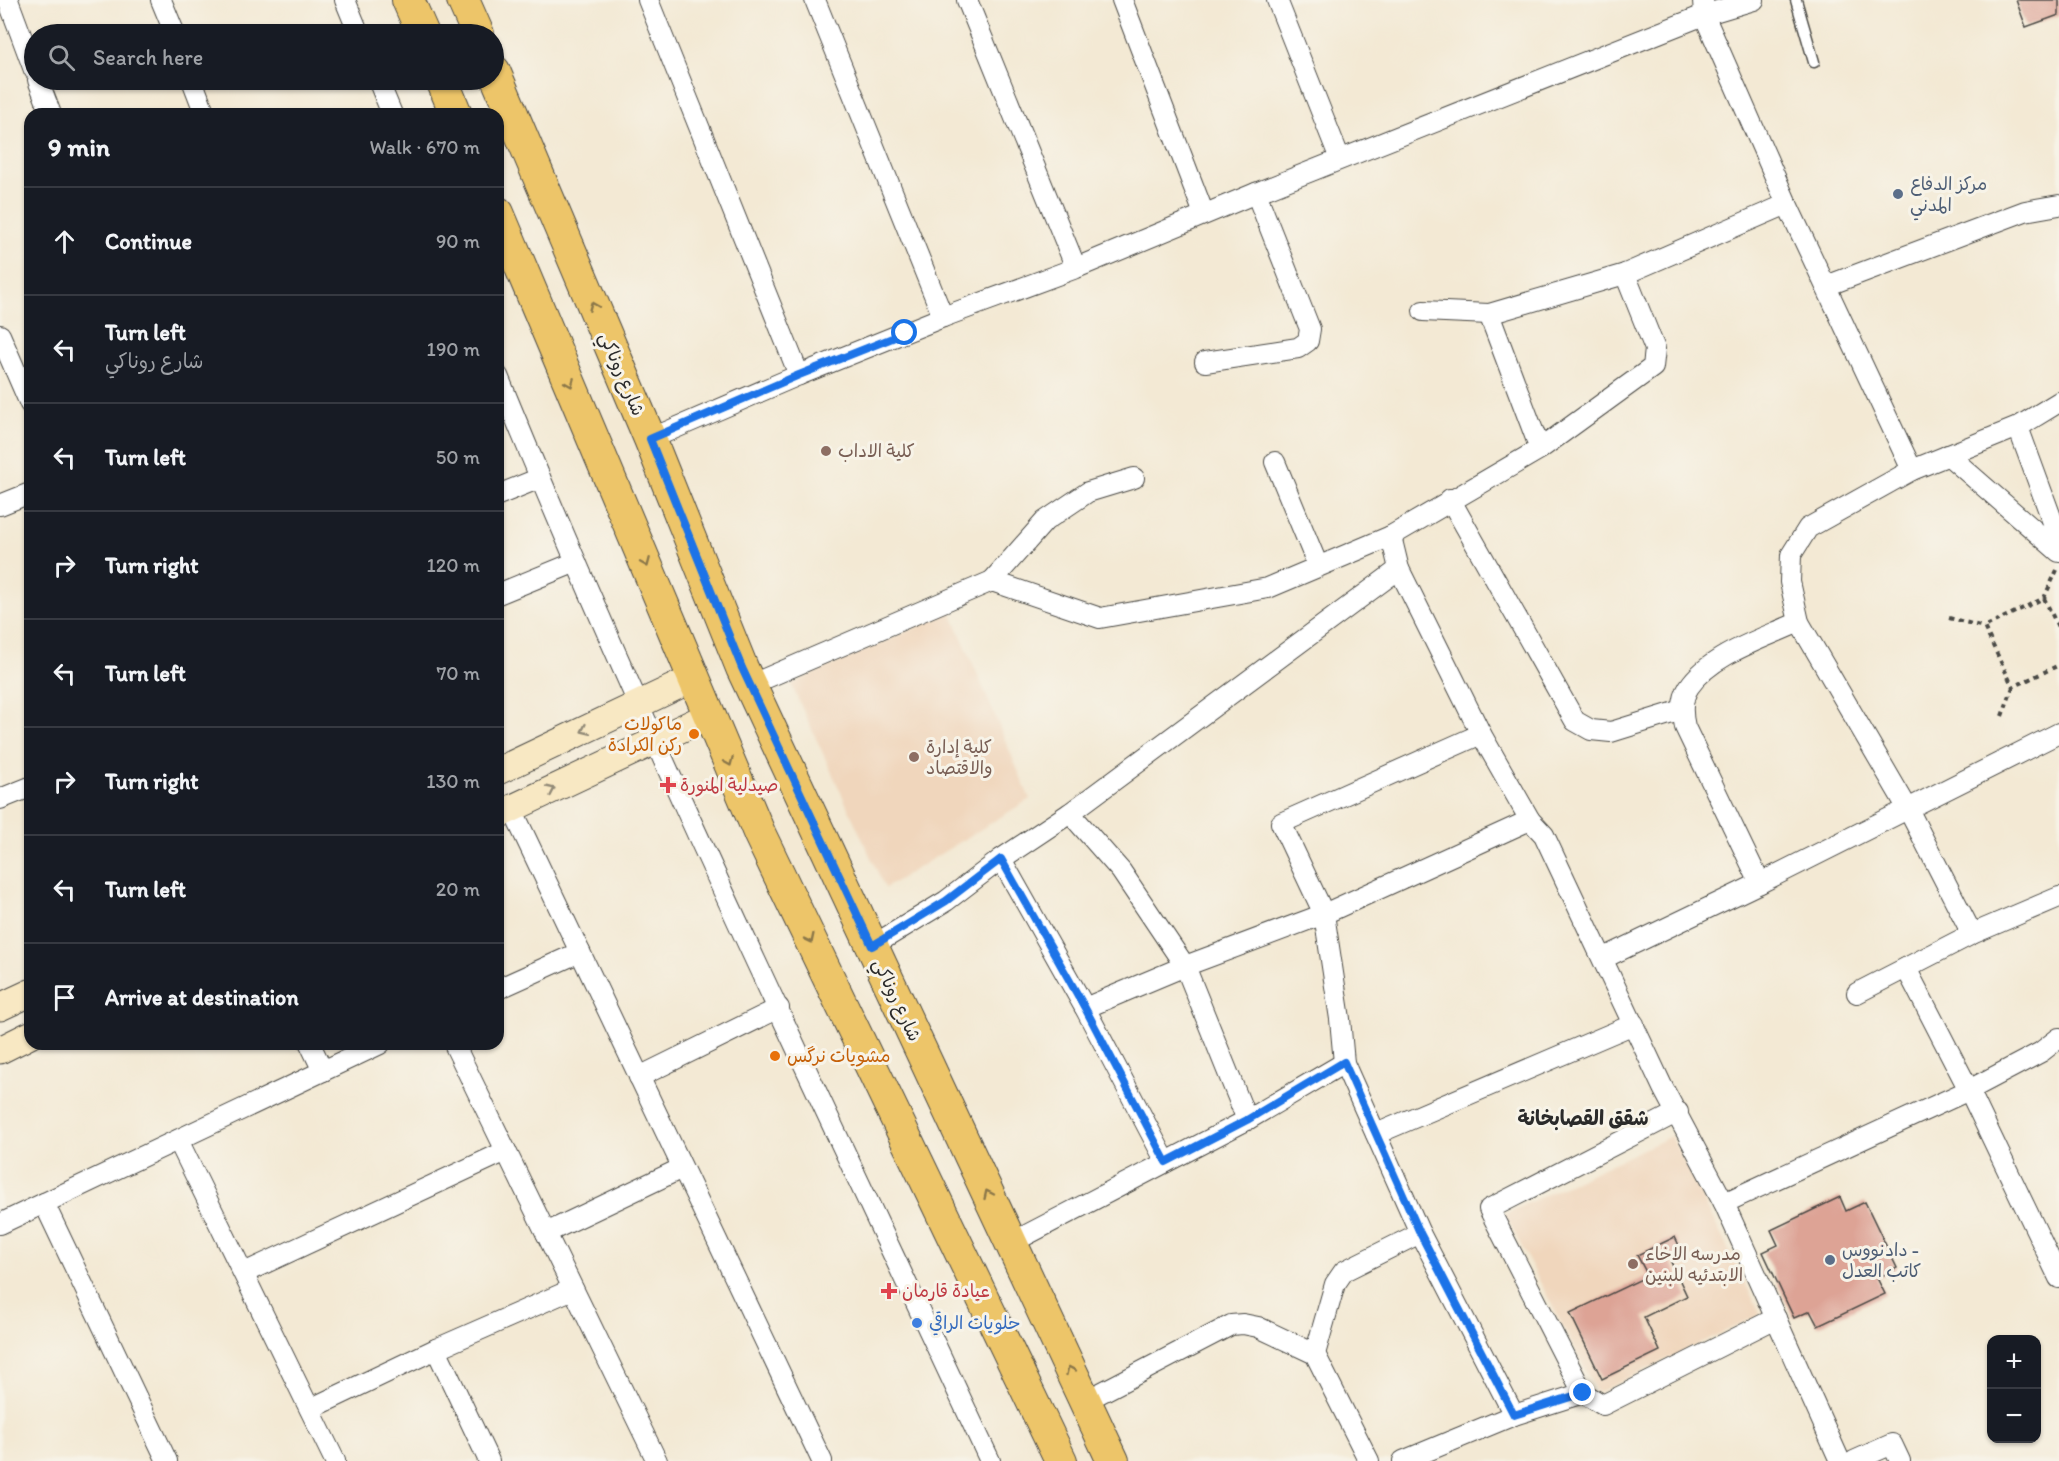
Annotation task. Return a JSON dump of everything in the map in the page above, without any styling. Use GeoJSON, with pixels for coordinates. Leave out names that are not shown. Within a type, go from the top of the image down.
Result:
{"type":"FeatureCollection","features":[{"type":"Feature","properties":{"kind":"main road"},"geometry":{"type":"LineString","coordinates":[[408,0],[419,24]]}},
{"type":"Feature","properties":{"kind":"main road"},"geometry":{"type":"LineString","coordinates":[[463,0],[474,24]]}},
{"type":"Feature","properties":{"kind":"main road"},"geometry":{"type":"LineString","coordinates":[[446,90],[454,108]]}},
{"type":"Feature","properties":{"kind":"main road","name":"شارع روناكي"},"geometry":{"type":"LineString","coordinates":[[502,90],[650,439],[750,686],[1113,1461]]}},
{"type":"Feature","properties":{"kind":"main road"},"geometry":{"type":"LineString","coordinates":[[504,227],[760,835],[1061,1461]]}},
{"type":"Feature","properties":{"kind":"main road"},"geometry":{"type":"LineString","coordinates":[[527,281],[573,260]]}},
{"type":"Feature","properties":{"kind":"main road"},"geometry":{"type":"LineString","coordinates":[[504,768],[694,678]]}},
{"type":"Feature","properties":{"kind":"main road"},"geometry":{"type":"LineString","coordinates":[[505,812],[710,715]]}},
{"type":"Feature","properties":{"kind":"main road"},"geometry":{"type":"LineString","coordinates":[[0,1007],[24,996]]}},
{"type":"Feature","properties":{"kind":"main road"},"geometry":{"type":"LineString","coordinates":[[0,1050],[24,1038]]}},
{"type":"Feature","properties":{"kind":"street"},"geometry":{"type":"LineString","coordinates":[[8,0],[24,43]]}},
{"type":"Feature","properties":{"kind":"street"},"geometry":{"type":"LineString","coordinates":[[161,0],[171,24]]}},
{"type":"Feature","properties":{"kind":"street"},"geometry":{"type":"LineString","coordinates":[[345,0],[355,24]]}},
{"type":"Feature","properties":{"kind":"street"},"geometry":{"type":"LineString","coordinates":[[648,0],[799,375]]}},
{"type":"Feature","properties":{"kind":"street"},"geometry":{"type":"LineString","coordinates":[[815,0],[943,317]]}},
{"type":"Feature","properties":{"kind":"street"},"geometry":{"type":"LineString","coordinates":[[967,0],[1076,268]]}},
{"type":"Feature","properties":{"kind":"street"},"geometry":{"type":"LineString","coordinates":[[1122,0],[1204,214]]}},
{"type":"Feature","properties":{"kind":"street"},"geometry":{"type":"LineString","coordinates":[[1277,0],[1340,159]]}},
{"type":"Feature","properties":{"kind":"street"},"geometry":{"type":"LineString","coordinates":[[650,439],[799,375],[943,317],[1076,268],[1704,8],[1754,0]]}},
{"type":"Feature","properties":{"kind":"street"},"geometry":{"type":"LineString","coordinates":[[1704,8],[1787,204],[1912,470]]}},
{"type":"Feature","properties":{"kind":"street"},"geometry":{"type":"LineString","coordinates":[[42,90],[49,108]]}},
{"type":"Feature","properties":{"kind":"street"},"geometry":{"type":"LineString","coordinates":[[196,90],[203,108]]}},
{"type":"Feature","properties":{"kind":"street"},"geometry":{"type":"LineString","coordinates":[[382,90],[390,108]]}},
{"type":"Feature","properties":{"kind":"street"},"geometry":{"type":"LineString","coordinates":[[1205,362],[1298,348],[1308,341],[1310,329],[1256,193]]}},
{"type":"Feature","properties":{"kind":"street"},"geometry":{"type":"LineString","coordinates":[[1423,311],[1490,314],[1625,274],[1787,204]]}},
{"type":"Feature","properties":{"kind":"street"},"geometry":{"type":"LineString","coordinates":[[1826,286],[2025,212],[2059,206]]}},
{"type":"Feature","properties":{"kind":"street"},"geometry":{"type":"LineString","coordinates":[[992,581],[1101,618],[1268,588],[1391,536],[1450,499],[1540,449],[1653,367],[1655,349],[1625,274]]}},
{"type":"Feature","properties":{"kind":"street"},"geometry":{"type":"LineString","coordinates":[[1490,314],[1540,449]]}},
{"type":"Feature","properties":{"kind":"street"},"geometry":{"type":"LineString","coordinates":[[0,335],[24,390]]}},
{"type":"Feature","properties":{"kind":"street"},"geometry":{"type":"LineString","coordinates":[[504,391],[654,741],[990,1461]]}},
{"type":"Feature","properties":{"kind":"street"},"geometry":{"type":"LineString","coordinates":[[1972,934],[1908,809],[1799,622],[1790,582],[1791,555],[1808,528],[1912,470],[2018,427],[2059,402]]}},
{"type":"Feature","properties":{"kind":"street"},"geometry":{"type":"LineString","coordinates":[[2018,427],[2059,539]]}},
{"type":"Feature","properties":{"kind":"street"},"geometry":{"type":"LineString","coordinates":[[1948,455],[2059,552]]}},
{"type":"Feature","properties":{"kind":"street"},"geometry":{"type":"LineString","coordinates":[[1275,462],[1318,566]]}},
{"type":"Feature","properties":{"kind":"street"},"geometry":{"type":"LineString","coordinates":[[504,493],[540,478]]}},
{"type":"Feature","properties":{"kind":"street"},"geometry":{"type":"LineString","coordinates":[[750,686],[992,581],[1045,522],[1088,492],[1134,478]]}},
{"type":"Feature","properties":{"kind":"street"},"geometry":{"type":"LineString","coordinates":[[0,505],[24,495]]}},
{"type":"Feature","properties":{"kind":"street"},"geometry":{"type":"LineString","coordinates":[[1450,499],[1575,721],[1591,730],[1611,732],[1682,710]]}},
{"type":"Feature","properties":{"kind":"street"},"geometry":{"type":"LineString","coordinates":[[1391,536],[1399,569],[1481,734],[1530,820],[1544,835],[1664,1088],[1724,1203],[1840,1461]]}},
{"type":"Feature","properties":{"kind":"street"},"geometry":{"type":"LineString","coordinates":[[504,592],[576,562]]}},
{"type":"Feature","properties":{"kind":"street"},"geometry":{"type":"LineString","coordinates":[[872,946],[946,901],[1001,859],[1070,813],[1399,569]]}},
{"type":"Feature","properties":{"kind":"street"},"geometry":{"type":"LineString","coordinates":[[1760,884],[1685,727],[1682,710],[1688,688],[1719,659],[1799,622]]}},
{"type":"Feature","properties":{"kind":"street"},"geometry":{"type":"LineString","coordinates":[[1604,958],[1760,884],[2059,733]]}},
{"type":"Feature","properties":{"kind":"street"},"geometry":{"type":"LineString","coordinates":[[1481,734],[1281,823],[1324,914],[1344,1062],[1420,1233],[1514,1415]]}},
{"type":"Feature","properties":{"kind":"street"},"geometry":{"type":"LineString","coordinates":[[0,799],[24,790]]}},
{"type":"Feature","properties":{"kind":"street"},"geometry":{"type":"LineString","coordinates":[[505,812],[580,952],[822,1461]]}},
{"type":"Feature","properties":{"kind":"street"},"geometry":{"type":"LineString","coordinates":[[1070,813],[1121,871],[1185,966],[1247,1120]]}},
{"type":"Feature","properties":{"kind":"street"},"geometry":{"type":"LineString","coordinates":[[1085,1008],[1185,966],[1324,914],[1530,820]]}},
{"type":"Feature","properties":{"kind":"street"},"geometry":{"type":"LineString","coordinates":[[1001,859],[1085,1008],[1166,1162]]}},
{"type":"Feature","properties":{"kind":"street"},"geometry":{"type":"LineString","coordinates":[[1857,993],[1972,934],[2059,897]]}},
{"type":"Feature","properties":{"kind":"street"},"geometry":{"type":"LineString","coordinates":[[504,986],[580,952]]}},
{"type":"Feature","properties":{"kind":"street"},"geometry":{"type":"LineString","coordinates":[[1906,968],[1969,1090],[2059,1278]]}},
{"type":"Feature","properties":{"kind":"street"},"geometry":{"type":"LineString","coordinates":[[639,1077],[778,1008]]}},
{"type":"Feature","properties":{"kind":"street"},"geometry":{"type":"LineString","coordinates":[[1377,1134],[1634,1024]]}},
{"type":"Feature","properties":{"kind":"street"},"geometry":{"type":"LineString","coordinates":[[1724,1203],[1969,1090],[2041,1052],[2059,1038]]}},
{"type":"Feature","properties":{"kind":"street"},"geometry":{"type":"LineString","coordinates":[[313,1050],[322,1071]]}},
{"type":"Feature","properties":{"kind":"street"},"geometry":{"type":"LineString","coordinates":[[0,1224],[367,1050]]}},
{"type":"Feature","properties":{"kind":"street"},"geometry":{"type":"LineString","coordinates":[[457,1050],[657,1461]]}},
{"type":"Feature","properties":{"kind":"street"},"geometry":{"type":"LineString","coordinates":[[1011,1243],[1247,1120],[1344,1062]]}},
{"type":"Feature","properties":{"kind":"street"},"geometry":{"type":"LineString","coordinates":[[1678,1112],[1489,1209],[1583,1393],[1603,1405],[1776,1318]]}},
{"type":"Feature","properties":{"kind":"street"},"geometry":{"type":"LineString","coordinates":[[178,1140],[335,1461]]}},
{"type":"Feature","properties":{"kind":"street"},"geometry":{"type":"LineString","coordinates":[[244,1274],[506,1151]]}},
{"type":"Feature","properties":{"kind":"street"},"geometry":{"type":"LineString","coordinates":[[546,1233],[682,1167]]}},
{"type":"Feature","properties":{"kind":"street"},"geometry":{"type":"LineString","coordinates":[[44,1203],[167,1461]]}},
{"type":"Feature","properties":{"kind":"street"},"geometry":{"type":"LineString","coordinates":[[1315,1354],[1335,1284],[1344,1271],[1420,1233]]}},
{"type":"Feature","properties":{"kind":"street"},"geometry":{"type":"LineString","coordinates":[[310,1409],[436,1349],[573,1289]]}},
{"type":"Feature","properties":{"kind":"street"},"geometry":{"type":"LineString","coordinates":[[1085,1401],[1231,1325],[1243,1324],[1258,1327],[1315,1354],[1369,1461]]}},
{"type":"Feature","properties":{"kind":"street"},"geometry":{"type":"LineString","coordinates":[[436,1349],[489,1461]]}},
{"type":"Feature","properties":{"kind":"street"},"geometry":{"type":"LineString","coordinates":[[1403,1461],[1514,1415],[1583,1393]]}},
{"type":"Feature","properties":{"kind":"street"},"geometry":{"type":"LineString","coordinates":[[1854,1461],[1892,1444],[1900,1461]]}},
{"type":"Feature","properties":{"kind":"lane"},"geometry":{"type":"LineString","coordinates":[[1796,0],[1814,62]]}},
{"type":"Feature","properties":{"kind":"path"},"geometry":{"type":"LineString","coordinates":[[1949,618],[1984,627],[2044,598],[2059,566]]}},
{"type":"Feature","properties":{"kind":"path"},"geometry":{"type":"LineString","coordinates":[[2044,598],[2059,629]]}},
{"type":"Feature","properties":{"kind":"path"},"geometry":{"type":"LineString","coordinates":[[1984,627],[2013,687]]}},
{"type":"Feature","properties":{"kind":"path"},"geometry":{"type":"LineString","coordinates":[[2002,716],[2013,687],[2059,665]]}},
{"type":"Feature","properties":{"kind":"shaded area"},"geometry":{"type":"Polygon","coordinates":[[[951,612],[1030,799],[885,888],[791,684],[951,612]]]}},
{"type":"Feature","properties":{"kind":"shaded area","name":"مدرسه الاخاء الابتدئيه للبنين"},"geometry":{"type":"Polygon","coordinates":[[[1671,1136],[1761,1314],[1597,1393],[1505,1214],[1671,1136]]]}},
{"type":"Feature","properties":{"kind":"building"},"geometry":{"type":"Polygon","coordinates":[[[2016,0],[2059,0],[2059,15],[2026,27],[2016,0]]]}},
{"type":"Feature","properties":{"kind":"building","name":"دادنووس - کاتب العدل"},"geometry":{"type":"Polygon","coordinates":[[[1840,1197],[1846,1211],[1865,1202],[1897,1268],[1877,1278],[1885,1294],[1818,1326],[1810,1311],[1794,1318],[1763,1252],[1778,1245],[1771,1230],[1840,1197]]]}},
{"type":"Feature","properties":{"kind":"building"},"geometry":{"type":"Polygon","coordinates":[[[1675,1237],[1684,1256],[1671,1262],[1687,1296],[1644,1317],[1660,1351],[1602,1379],[1570,1313],[1648,1276],[1637,1255],[1675,1237]]]}},
{"type":"Feature","properties":{"kind":"place","name":"مركز الدفاع المدني"},"geometry":{"type":"Point","coordinates":[1898,194]}},
{"type":"Feature","properties":{"kind":"place","name":"كلية الاداب"},"geometry":{"type":"Point","coordinates":[826,451]}},
{"type":"Feature","properties":{"kind":"place","name":"ماكولات ركن الكرادة"},"geometry":{"type":"Point","coordinates":[694,734]}},
{"type":"Feature","properties":{"kind":"place","name":"كلية إدارة والاقتصاد"},"geometry":{"type":"Point","coordinates":[914,757]}},
{"type":"Feature","properties":{"kind":"place","name":"صيدلية المنورة"},"geometry":{"type":"Point","coordinates":[668,785]}},
{"type":"Feature","properties":{"kind":"place","name":"مشويات نرگس"},"geometry":{"type":"Point","coordinates":[775,1056]}},
{"type":"Feature","properties":{"kind":"place","name":"دادنووس - کاتب العدل"},"geometry":{"type":"Point","coordinates":[1830,1260]}},
{"type":"Feature","properties":{"kind":"place","name":"مدرسه الاخاء الابتدئيه للبنين"},"geometry":{"type":"Point","coordinates":[1633,1264]}},
{"type":"Feature","properties":{"kind":"place","name":"عيادة قارمان"},"geometry":{"type":"Point","coordinates":[889,1291]}},
{"type":"Feature","properties":{"kind":"place","name":"حلويات الراقي"},"geometry":{"type":"Point","coordinates":[917,1323]}},
{"type":"Feature","properties":{"kind":"district","name":"شقق القصابخانة"},"geometry":{"type":"Point","coordinates":[1583,1118]}},
{"type":"Feature","properties":{"kind":"route"},"geometry":{"type":"LineString","coordinates":[[905,333],[799,375],[650,439],[742,668],[872,946],[946,901],[1001,859],[1085,1008],[1166,1162],[1247,1120],[1344,1062],[1420,1233],[1514,1415],[1583,1393]]}}]}
